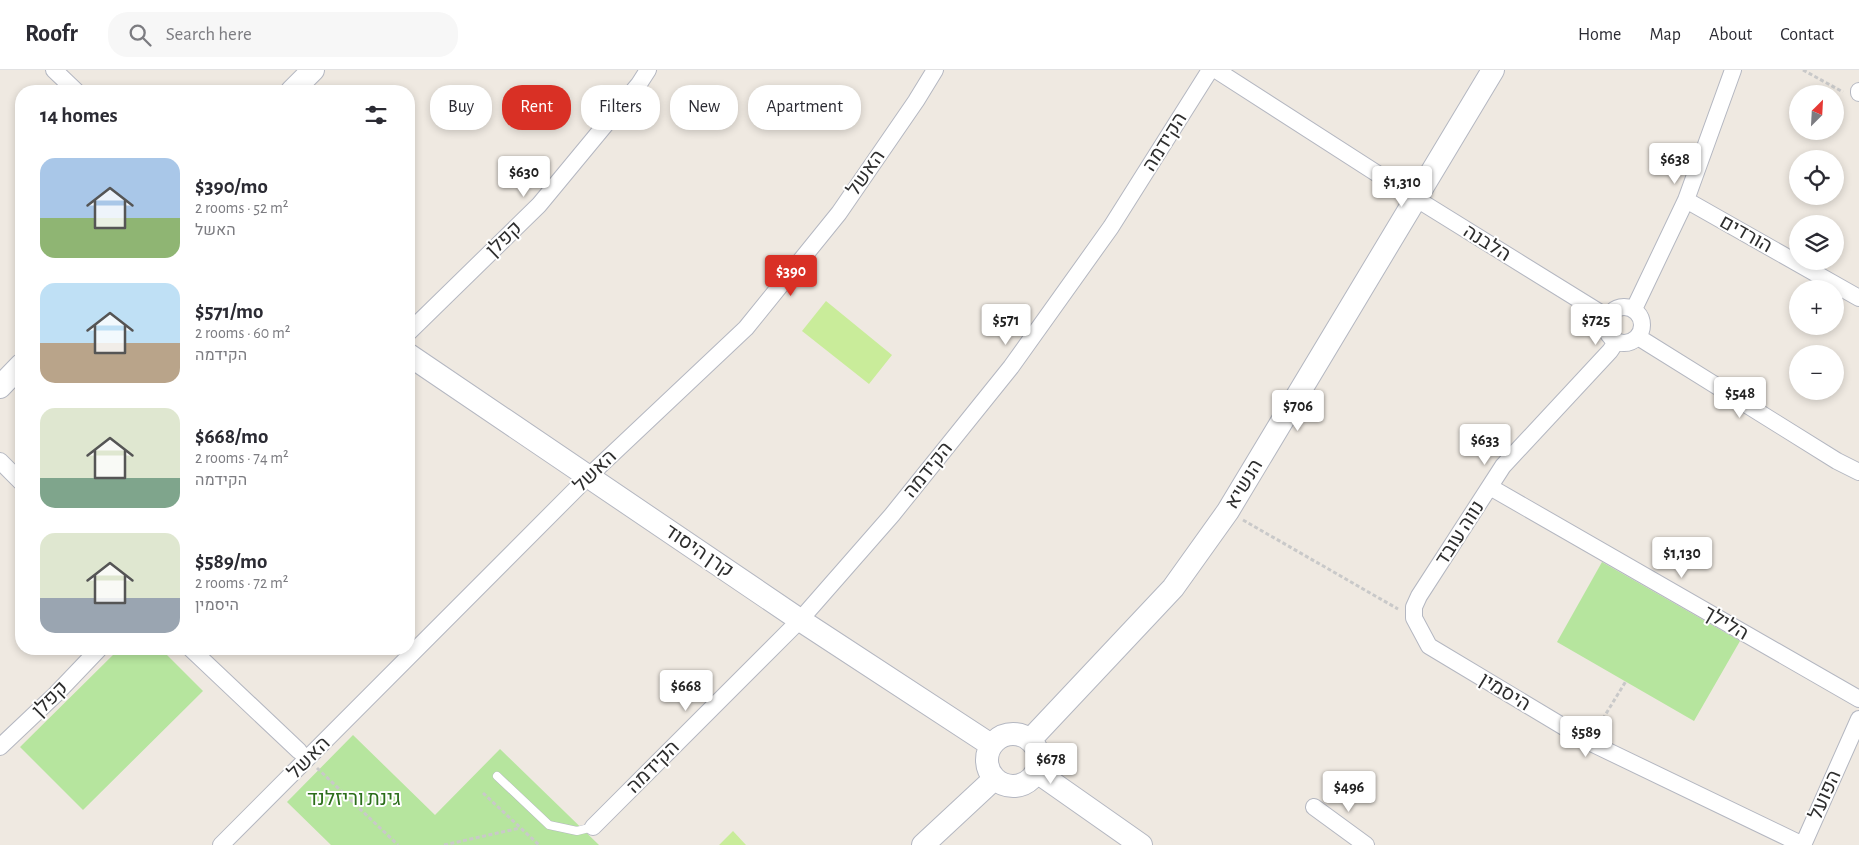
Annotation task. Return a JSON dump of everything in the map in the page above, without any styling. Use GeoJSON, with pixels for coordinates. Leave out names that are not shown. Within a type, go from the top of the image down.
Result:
{"type":"FeatureCollection","features":[{"type":"Feature","properties":{"kind":"street"},"geometry":{"type":"LineString","coordinates":[[54,70],[70,85]]}},
{"type":"Feature","properties":{"kind":"street"},"geometry":{"type":"LineString","coordinates":[[298,85],[313,70]]}},
{"type":"Feature","properties":{"kind":"street","name":"קפלן"},"geometry":{"type":"LineString","coordinates":[[415,326],[538,205],[639,84],[648,70]]}},
{"type":"Feature","properties":{"kind":"street","name":"האשל"},"geometry":{"type":"LineString","coordinates":[[415,646],[589,476],[746,328],[839,213],[916,101],[935,70]]}},
{"type":"Feature","properties":{"kind":"street","name":"הקידמה"},"geometry":{"type":"LineString","coordinates":[[593,826],[800,620],[892,515],[1011,367],[1111,227],[1210,70]]}},
{"type":"Feature","properties":{"kind":"street","name":"הלבנה"},"geometry":{"type":"LineString","coordinates":[[1216,70],[1415,198],[1607,318]]}},
{"type":"Feature","properties":{"kind":"street","name":"הנשיא"},"geometry":{"type":"LineString","coordinates":[[1030,740],[1173,588],[1228,511],[1493,70]]}},
{"type":"Feature","properties":{"kind":"street"},"geometry":{"type":"LineString","coordinates":[[1634,310],[1686,200],[1734,70]]}},
{"type":"Feature","properties":{"kind":"street","name":"הורדים"},"geometry":{"type":"LineString","coordinates":[[1686,200],[1859,298]]}},
{"type":"Feature","properties":{"kind":"street"},"geometry":{"type":"LineString","coordinates":[[1623,306],[1634,310],[1638,314],[1642,325],[1638,337],[1628,343],[1616,342],[1605,330],[1607,318],[1618,307],[1623,306]]}},
{"type":"Feature","properties":{"kind":"street"},"geometry":{"type":"LineString","coordinates":[[1638,337],[1836,461],[1859,472]]}},
{"type":"Feature","properties":{"kind":"street","name":"נווה עובד"},"geometry":{"type":"LineString","coordinates":[[1414,618],[1414,607],[1419,596],[1503,466],[1610,351],[1616,342]]}},
{"type":"Feature","properties":{"kind":"street","name":"קרן היסוד"},"geometry":{"type":"LineString","coordinates":[[415,359],[800,620],[991,746]]}},
{"type":"Feature","properties":{"kind":"street"},"geometry":{"type":"LineString","coordinates":[[0,387],[15,371]]}},
{"type":"Feature","properties":{"kind":"street"},"geometry":{"type":"LineString","coordinates":[[0,461],[15,476]]}},
{"type":"Feature","properties":{"kind":"street","name":"הלילך"},"geometry":{"type":"LineString","coordinates":[[1490,487],[1859,699]]}},
{"type":"Feature","properties":{"kind":"street","name":"היסמין"},"geometry":{"type":"LineString","coordinates":[[1414,618],[1429,646],[1589,742],[1803,845]]}},
{"type":"Feature","properties":{"kind":"street","name":"קפלן"},"geometry":{"type":"LineString","coordinates":[[0,748],[94,655]]}},
{"type":"Feature","properties":{"kind":"street"},"geometry":{"type":"LineString","coordinates":[[197,655],[303,755]]}},
{"type":"Feature","properties":{"kind":"street","name":"האשל"},"geometry":{"type":"LineString","coordinates":[[221,845],[303,755],[406,655]]}},
{"type":"Feature","properties":{"kind":"street","name":"הפועל"},"geometry":{"type":"LineString","coordinates":[[1803,845],[1859,719]]}},
{"type":"Feature","properties":{"kind":"street"},"geometry":{"type":"LineString","coordinates":[[1013,734],[1022,735],[1030,740],[1036,746],[1040,764],[1037,772],[1028,782],[1020,786],[1011,787],[994,779],[989,772],[987,754],[996,740],[1004,735],[1013,734]]}},
{"type":"Feature","properties":{"kind":"street"},"geometry":{"type":"LineString","coordinates":[[1037,772],[1141,845]]}},
{"type":"Feature","properties":{"kind":"street"},"geometry":{"type":"LineString","coordinates":[[922,845],[994,779]]}},
{"type":"Feature","properties":{"kind":"street"},"geometry":{"type":"LineString","coordinates":[[1314,807],[1366,845]]}},
{"type":"Feature","properties":{"kind":"lane"},"geometry":{"type":"LineString","coordinates":[[497,776],[548,824],[577,831],[593,826]]}},
{"type":"Feature","properties":{"kind":"path"},"geometry":{"type":"LineString","coordinates":[[1803,70],[1856,93]]}},
{"type":"Feature","properties":{"kind":"path"},"geometry":{"type":"LineString","coordinates":[[1228,511],[1414,618]]}},
{"type":"Feature","properties":{"kind":"path"},"geometry":{"type":"LineString","coordinates":[[1589,742],[1626,682]]}},
{"type":"Feature","properties":{"kind":"path"},"geometry":{"type":"LineString","coordinates":[[303,755],[398,845]]}},
{"type":"Feature","properties":{"kind":"path"},"geometry":{"type":"LineString","coordinates":[[483,793],[539,845]]}},
{"type":"Feature","properties":{"kind":"path"},"geometry":{"type":"LineString","coordinates":[[444,845],[520,828]]}},
{"type":"Feature","properties":{"kind":"green space"},"geometry":{"type":"Polygon","coordinates":[[[826,301],[892,355],[869,384],[802,331],[826,301]]]}},
{"type":"Feature","properties":{"kind":"green space"},"geometry":{"type":"Polygon","coordinates":[[[1602,562],[1740,641],[1694,721],[1557,642],[1602,562]]]}},
{"type":"Feature","properties":{"kind":"green space"},"geometry":{"type":"Polygon","coordinates":[[[113,655],[167,655],[203,691],[83,810],[20,747],[113,655]]]}},
{"type":"Feature","properties":{"kind":"green space","name":"גינת וריזלנד"},"geometry":{"type":"Polygon","coordinates":[[[353,735],[435,815],[500,749],[599,845],[331,845],[287,802],[353,735]]]}},
{"type":"Feature","properties":{"kind":"green space"},"geometry":{"type":"Polygon","coordinates":[[[733,831],[746,845],[719,845],[733,831]]]}}]}
